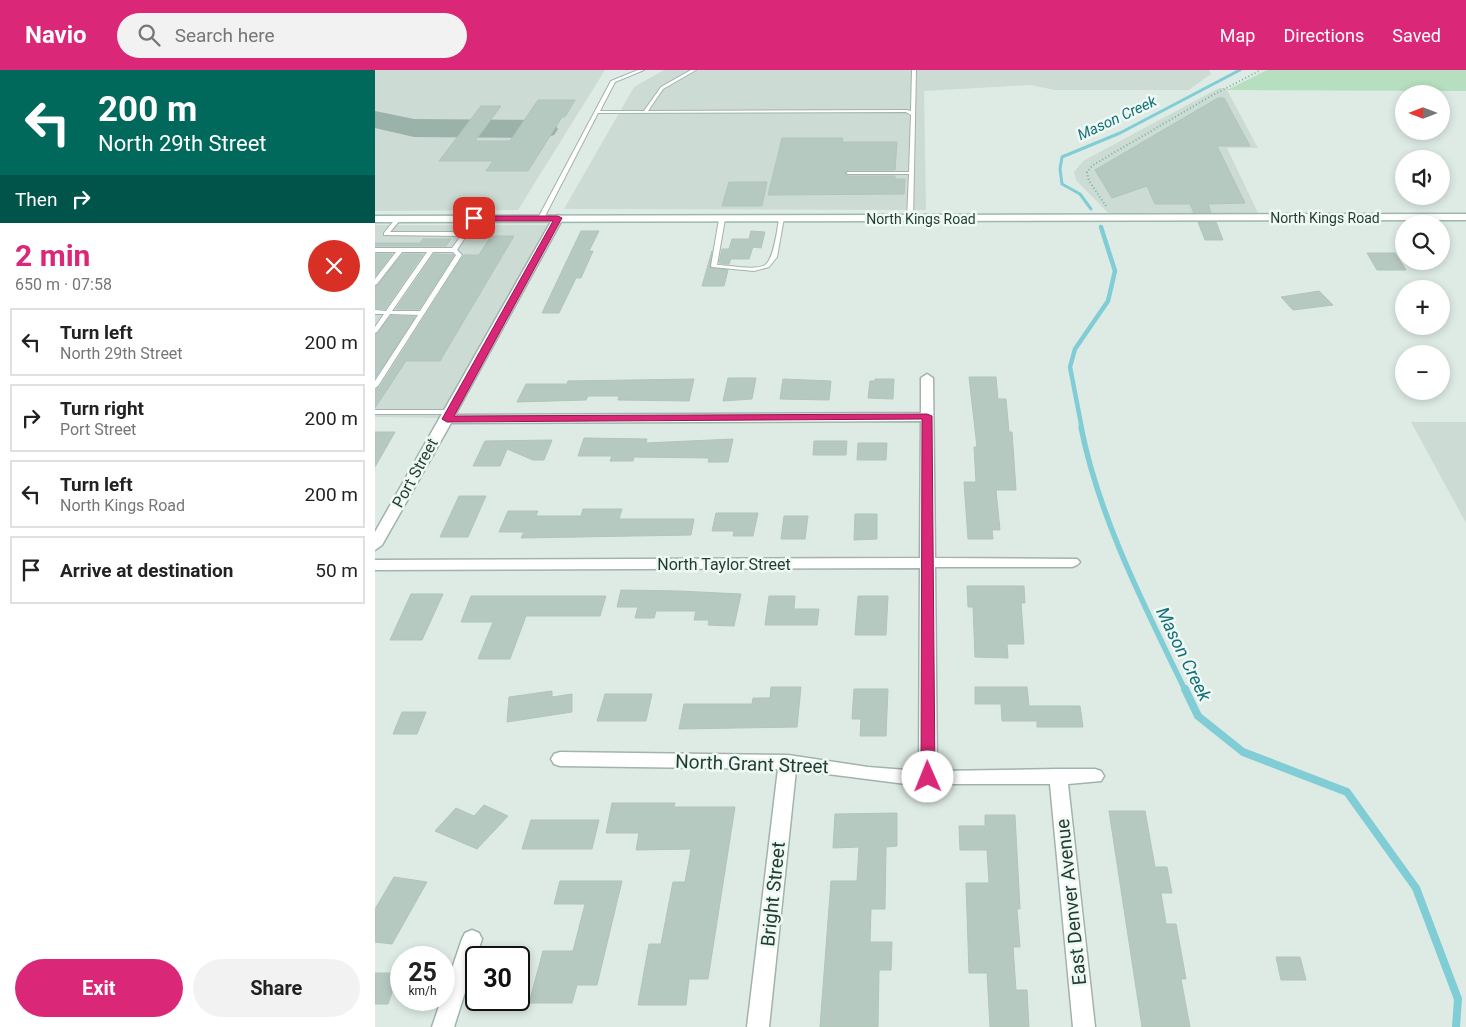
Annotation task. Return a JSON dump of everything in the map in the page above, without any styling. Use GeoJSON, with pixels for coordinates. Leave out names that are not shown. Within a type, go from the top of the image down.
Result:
{"type":"FeatureCollection","features":[{"type":"Feature","properties":{"kind":"street","name":"North Kings Road"},"geometry":{"type":"LineString","coordinates":[[375,219],[1466,217]]}},
{"type":"Feature","properties":{"kind":"street","name":"Port Street"},"geometry":{"type":"LineString","coordinates":[[375,545],[449,416],[558,218]]}},
{"type":"Feature","properties":{"kind":"street"},"geometry":{"type":"LineString","coordinates":[[927,378],[928,777]]}},
{"type":"Feature","properties":{"kind":"street"},"geometry":{"type":"LineString","coordinates":[[449,416],[927,416]]}},
{"type":"Feature","properties":{"kind":"street","name":"North Taylor Street"},"geometry":{"type":"LineString","coordinates":[[375,565],[1072,562]]}},
{"type":"Feature","properties":{"kind":"street","name":"North Grant Street"},"geometry":{"type":"LineString","coordinates":[[559,759],[788,762],[817,764],[879,775],[928,777],[1095,776]]}},
{"type":"Feature","properties":{"kind":"street","name":"Bright Street"},"geometry":{"type":"LineString","coordinates":[[758,1027],[788,762]]}},
{"type":"Feature","properties":{"kind":"street","name":"East Denver Avenue"},"geometry":{"type":"LineString","coordinates":[[1058,776],[1084,1027]]}},
{"type":"Feature","properties":{"kind":"street"},"geometry":{"type":"LineString","coordinates":[[443,1027],[472,939]]}},
{"type":"Feature","properties":{"kind":"lane"},"geometry":{"type":"LineString","coordinates":[[541,218],[613,81],[642,70]]}},
{"type":"Feature","properties":{"kind":"lane"},"geometry":{"type":"LineString","coordinates":[[645,112],[662,88],[694,70]]}},
{"type":"Feature","properties":{"kind":"lane"},"geometry":{"type":"LineString","coordinates":[[910,219],[914,70]]}},
{"type":"Feature","properties":{"kind":"lane"},"geometry":{"type":"LineString","coordinates":[[597,112],[907,111],[913,114]]}},
{"type":"Feature","properties":{"kind":"lane"},"geometry":{"type":"LineString","coordinates":[[848,173],[912,173]]}},
{"type":"Feature","properties":{"kind":"lane"},"geometry":{"type":"LineString","coordinates":[[454,250],[474,218]]}},
{"type":"Feature","properties":{"kind":"lane"},"geometry":{"type":"LineString","coordinates":[[722,218],[714,266],[754,269],[767,266],[774,256],[782,219]]}},
{"type":"Feature","properties":{"kind":"lane"},"geometry":{"type":"LineString","coordinates":[[398,219],[386,234],[464,234]]}},
{"type":"Feature","properties":{"kind":"lane"},"geometry":{"type":"LineString","coordinates":[[375,250],[454,250],[459,255],[375,386]]}},
{"type":"Feature","properties":{"kind":"lane"},"geometry":{"type":"LineString","coordinates":[[375,283],[400,250]]}},
{"type":"Feature","properties":{"kind":"lane"},"geometry":{"type":"LineString","coordinates":[[375,331],[431,250]]}},
{"type":"Feature","properties":{"kind":"lane"},"geometry":{"type":"LineString","coordinates":[[375,312],[421,313]]}},
{"type":"Feature","properties":{"kind":"lane"},"geometry":{"type":"LineString","coordinates":[[375,412],[449,416]]}},
{"type":"Feature","properties":{"kind":"path"},"geometry":{"type":"LineString","coordinates":[[1118,219],[1089,182],[1087,172],[1093,165],[1211,96],[1261,70]]}},
{"type":"Feature","properties":{"kind":"shaded area"},"geometry":{"type":"Polygon","coordinates":[[[375,70],[605,70],[518,210],[375,211],[375,70]]]}},
{"type":"Feature","properties":{"kind":"shaded area"},"geometry":{"type":"Polygon","coordinates":[[[664,70],[1209,70],[1211,74],[1189,90],[1055,90],[1030,85],[924,91],[926,210],[564,209],[634,87],[664,70]]]}},
{"type":"Feature","properties":{"kind":"shaded area"},"geometry":{"type":"Polygon","coordinates":[[[1219,88],[1226,88],[1258,148],[1227,148],[1258,213],[1109,214],[1076,180],[1074,172],[1083,161],[1219,88]]]}},
{"type":"Feature","properties":{"kind":"shaded area"},"geometry":{"type":"Polygon","coordinates":[[[375,225],[547,225],[441,418],[375,417],[375,225]]]}},
{"type":"Feature","properties":{"kind":"shaded area"},"geometry":{"type":"Polygon","coordinates":[[[1411,422],[1466,422],[1466,523],[1411,422]]]}},
{"type":"Feature","properties":{"kind":"green space"},"geometry":{"type":"Polygon","coordinates":[[[1267,70],[1466,70],[1466,91],[1450,91],[1450,85],[1395,85],[1395,91],[1227,90],[1267,70]]]}},
{"type":"Feature","properties":{"kind":"building"},"geometry":{"type":"Polygon","coordinates":[[[1218,98],[1224,98],[1250,146],[1217,146],[1245,203],[1208,204],[1211,213],[1194,213],[1190,204],[1155,204],[1147,186],[1112,198],[1095,170],[1218,98]]]}},
{"type":"Feature","properties":{"kind":"building"},"geometry":{"type":"Polygon","coordinates":[[[538,100],[575,100],[528,171],[486,171],[493,161],[439,161],[481,106],[501,106],[475,141],[510,141],[538,100]]]}},
{"type":"Feature","properties":{"kind":"building"},"geometry":{"type":"Polygon","coordinates":[[[782,138],[843,138],[842,142],[897,142],[895,170],[848,170],[844,174],[848,176],[895,176],[895,179],[905,179],[904,194],[768,195],[782,138]]]}},
{"type":"Feature","properties":{"kind":"building"},"geometry":{"type":"Polygon","coordinates":[[[729,182],[767,182],[762,206],[722,206],[729,182]]]}},
{"type":"Feature","properties":{"kind":"building"},"geometry":{"type":"Polygon","coordinates":[[[1198,222],[1216,222],[1223,240],[1205,240],[1198,222]]]}},
{"type":"Feature","properties":{"kind":"building"},"geometry":{"type":"Polygon","coordinates":[[[581,231],[599,231],[589,251],[593,251],[581,278],[576,278],[559,313],[542,313],[581,231]]]}},
{"type":"Feature","properties":{"kind":"building"},"geometry":{"type":"Polygon","coordinates":[[[751,231],[765,232],[761,248],[753,247],[749,259],[731,259],[729,264],[719,263],[722,249],[729,249],[732,239],[749,239],[751,231]]]}},
{"type":"Feature","properties":{"kind":"building"},"geometry":{"type":"Polygon","coordinates":[[[491,236],[514,236],[440,361],[406,361],[375,408],[375,390],[380,387],[464,255],[479,255],[491,236]]]}},
{"type":"Feature","properties":{"kind":"building"},"geometry":{"type":"Polygon","coordinates":[[[423,239],[451,239],[446,246],[375,246],[375,243],[420,243],[423,239]]]}},
{"type":"Feature","properties":{"kind":"building"},"geometry":{"type":"Polygon","coordinates":[[[712,251],[710,267],[728,270],[724,286],[702,286],[712,251]]]}},
{"type":"Feature","properties":{"kind":"building"},"geometry":{"type":"Polygon","coordinates":[[[1367,253],[1395,253],[1395,270],[1377,270],[1367,253]]]}},
{"type":"Feature","properties":{"kind":"building"},"geometry":{"type":"Polygon","coordinates":[[[375,254],[392,254],[375,276],[375,254]]]}},
{"type":"Feature","properties":{"kind":"building"},"geometry":{"type":"Polygon","coordinates":[[[403,254],[423,254],[385,309],[375,308],[375,287],[403,254]]]}},
{"type":"Feature","properties":{"kind":"building"},"geometry":{"type":"Polygon","coordinates":[[[434,254],[454,255],[419,309],[396,309],[434,254]]]}},
{"type":"Feature","properties":{"kind":"building"},"geometry":{"type":"Polygon","coordinates":[[[1319,291],[1333,305],[1293,310],[1281,297],[1319,291]]]}},
{"type":"Feature","properties":{"kind":"building"},"geometry":{"type":"Polygon","coordinates":[[[391,316],[415,317],[375,378],[375,335],[391,316]]]}},
{"type":"Feature","properties":{"kind":"building"},"geometry":{"type":"Polygon","coordinates":[[[969,377],[996,377],[998,399],[1006,399],[1009,432],[1012,432],[1016,490],[996,490],[1000,530],[992,530],[993,539],[968,539],[964,482],[976,482],[974,447],[977,447],[969,377]]]}},
{"type":"Feature","properties":{"kind":"building"},"geometry":{"type":"Polygon","coordinates":[[[728,378],[756,378],[752,399],[723,401],[728,378]]]}},
{"type":"Feature","properties":{"kind":"building"},"geometry":{"type":"Polygon","coordinates":[[[694,379],[689,401],[618,400],[619,396],[588,396],[586,400],[517,402],[526,384],[567,384],[568,381],[694,379]]]}},
{"type":"Feature","properties":{"kind":"building"},"geometry":{"type":"Polygon","coordinates":[[[783,379],[831,381],[829,400],[780,399],[783,379]]]}},
{"type":"Feature","properties":{"kind":"building"},"geometry":{"type":"Polygon","coordinates":[[[875,379],[894,379],[893,399],[868,398],[870,381],[875,381],[875,379]]]}},
{"type":"Feature","properties":{"kind":"building"},"geometry":{"type":"Polygon","coordinates":[[[375,432],[395,432],[375,467],[375,432]]]}},
{"type":"Feature","properties":{"kind":"building"},"geometry":{"type":"Polygon","coordinates":[[[584,438],[647,439],[646,443],[733,439],[728,462],[708,462],[709,458],[634,457],[633,461],[610,461],[612,456],[578,456],[584,438]]]}},
{"type":"Feature","properties":{"kind":"building"},"geometry":{"type":"Polygon","coordinates":[[[552,440],[544,460],[533,460],[507,449],[500,466],[473,466],[485,441],[552,440]]]}},
{"type":"Feature","properties":{"kind":"building"},"geometry":{"type":"Polygon","coordinates":[[[814,441],[847,441],[846,455],[813,455],[814,441]]]}},
{"type":"Feature","properties":{"kind":"building"},"geometry":{"type":"Polygon","coordinates":[[[858,443],[887,443],[886,460],[857,460],[858,443]]]}},
{"type":"Feature","properties":{"kind":"building"},"geometry":{"type":"Polygon","coordinates":[[[459,496],[486,496],[468,537],[440,537],[459,496]]]}},
{"type":"Feature","properties":{"kind":"building"},"geometry":{"type":"Polygon","coordinates":[[[583,509],[622,509],[619,519],[694,519],[691,535],[521,538],[524,532],[499,532],[508,511],[538,511],[536,516],[581,516],[583,509]]]}},
{"type":"Feature","properties":{"kind":"building"},"geometry":{"type":"Polygon","coordinates":[[[716,513],[758,513],[753,536],[733,536],[734,531],[712,531],[716,513]]]}},
{"type":"Feature","properties":{"kind":"building"},"geometry":{"type":"Polygon","coordinates":[[[855,514],[877,514],[877,539],[854,540],[855,514]]]}},
{"type":"Feature","properties":{"kind":"building"},"geometry":{"type":"Polygon","coordinates":[[[784,516],[808,516],[805,539],[781,539],[784,516]]]}},
{"type":"Feature","properties":{"kind":"building"},"geometry":{"type":"Polygon","coordinates":[[[967,586],[1024,586],[1025,603],[1021,603],[1024,644],[1007,644],[1008,658],[975,657],[973,607],[968,607],[967,586]]]}},
{"type":"Feature","properties":{"kind":"building"},"geometry":{"type":"Polygon","coordinates":[[[621,590],[741,594],[734,626],[708,625],[709,620],[694,620],[696,611],[656,611],[654,618],[635,618],[638,607],[617,607],[621,590]]]}},
{"type":"Feature","properties":{"kind":"building"},"geometry":{"type":"Polygon","coordinates":[[[411,594],[443,594],[422,640],[390,640],[411,594]]]}},
{"type":"Feature","properties":{"kind":"building"},"geometry":{"type":"Polygon","coordinates":[[[471,596],[606,596],[600,616],[526,616],[510,659],[478,659],[493,622],[461,622],[471,596]]]}},
{"type":"Feature","properties":{"kind":"building"},"geometry":{"type":"Polygon","coordinates":[[[769,596],[795,596],[794,609],[819,609],[817,625],[765,625],[769,596]]]}},
{"type":"Feature","properties":{"kind":"building"},"geometry":{"type":"Polygon","coordinates":[[[858,596],[888,596],[886,635],[855,635],[858,596]]]}},
{"type":"Feature","properties":{"kind":"building"},"geometry":{"type":"Polygon","coordinates":[[[771,687],[801,687],[797,727],[679,729],[684,704],[752,704],[753,698],[770,698],[771,687]]]}},
{"type":"Feature","properties":{"kind":"building"},"geometry":{"type":"Polygon","coordinates":[[[975,687],[1027,687],[1029,706],[1080,706],[1083,727],[1037,727],[1037,721],[1002,721],[1001,704],[975,704],[975,687]]]}},
{"type":"Feature","properties":{"kind":"building"},"geometry":{"type":"Polygon","coordinates":[[[854,689],[888,689],[886,736],[860,736],[861,719],[852,719],[854,689]]]}},
{"type":"Feature","properties":{"kind":"building"},"geometry":{"type":"Polygon","coordinates":[[[552,691],[552,697],[572,694],[572,712],[507,722],[509,697],[552,691]]]}},
{"type":"Feature","properties":{"kind":"building"},"geometry":{"type":"Polygon","coordinates":[[[605,694],[652,694],[646,721],[597,721],[605,694]]]}},
{"type":"Feature","properties":{"kind":"building"},"geometry":{"type":"Polygon","coordinates":[[[402,712],[426,712],[417,734],[393,734],[402,712]]]}},
{"type":"Feature","properties":{"kind":"building"},"geometry":{"type":"Polygon","coordinates":[[[612,803],[675,803],[674,807],[735,807],[708,979],[689,979],[686,1005],[638,1005],[649,944],[661,944],[673,882],[685,882],[691,849],[636,850],[639,833],[606,833],[612,803]]]}},
{"type":"Feature","properties":{"kind":"building"},"geometry":{"type":"Polygon","coordinates":[[[484,805],[508,816],[477,849],[435,831],[456,808],[474,816],[484,805]]]}},
{"type":"Feature","properties":{"kind":"building"},"geometry":{"type":"Polygon","coordinates":[[[1109,811],[1145,811],[1155,867],[1167,867],[1172,893],[1161,893],[1166,924],[1176,924],[1186,979],[1181,979],[1190,1027],[1142,1027],[1109,811]]]}},
{"type":"Feature","properties":{"kind":"building"},"geometry":{"type":"Polygon","coordinates":[[[897,813],[897,846],[886,847],[885,909],[871,909],[870,942],[892,942],[891,970],[879,970],[878,1027],[820,1027],[831,881],[857,881],[859,847],[833,848],[835,814],[897,813]]]}},
{"type":"Feature","properties":{"kind":"building"},"geometry":{"type":"Polygon","coordinates":[[[985,815],[1015,815],[1020,909],[1017,909],[1020,947],[1013,947],[1016,990],[1027,990],[1029,1027],[990,1027],[987,973],[969,973],[966,883],[989,883],[987,850],[960,850],[959,826],[985,826],[985,815]]]}},
{"type":"Feature","properties":{"kind":"building"},"geometry":{"type":"Polygon","coordinates":[[[531,820],[599,820],[592,849],[522,849],[531,820]]]}},
{"type":"Feature","properties":{"kind":"building"},"geometry":{"type":"Polygon","coordinates":[[[394,877],[427,882],[392,944],[375,942],[375,909],[394,877]]]}},
{"type":"Feature","properties":{"kind":"building"},"geometry":{"type":"Polygon","coordinates":[[[560,881],[622,881],[597,985],[577,985],[572,1003],[530,1003],[543,951],[573,951],[585,904],[554,904],[560,881]]]}},
{"type":"Feature","properties":{"kind":"building"},"geometry":{"type":"Polygon","coordinates":[[[1276,957],[1300,957],[1306,980],[1281,980],[1276,957]]]}},
{"type":"Feature","properties":{"kind":"building"},"geometry":{"type":"Polygon","coordinates":[[[375,973],[390,973],[390,998],[388,1004],[375,1004],[375,973]]]}},
{"type":"Feature","properties":{"kind":"waterway","name":"Mason Creek"},"geometry":{"type":"LineString","coordinates":[[1091,209],[1080,194],[1062,184],[1060,169],[1062,157],[1120,133],[1240,70]]}},
{"type":"Feature","properties":{"kind":"waterway","name":"Mason Creek"},"geometry":{"type":"LineString","coordinates":[[1082,429],[1070,367],[1075,349],[1108,301],[1115,271],[1101,227]]}},
{"type":"Feature","properties":{"kind":"waterway","name":"Mason Creek"},"geometry":{"type":"LineString","coordinates":[[1081,427],[1099,495],[1111,528],[1139,594],[1185,690]]}},
{"type":"Feature","properties":{"kind":"waterway","name":"Mason Creek"},"geometry":{"type":"LineString","coordinates":[[1185,689],[1198,716],[1243,752],[1347,792],[1416,888],[1458,999],[1456,1027]]}},
{"type":"Feature","properties":{"kind":"taxiway"},"geometry":{"type":"LineString","coordinates":[[375,119],[414,128],[544,129]]}},
{"type":"Feature","properties":{"kind":"route"},"geometry":{"type":"LineString","coordinates":[[474,218],[558,218],[447,419],[927,416],[928,777]]}}]}
